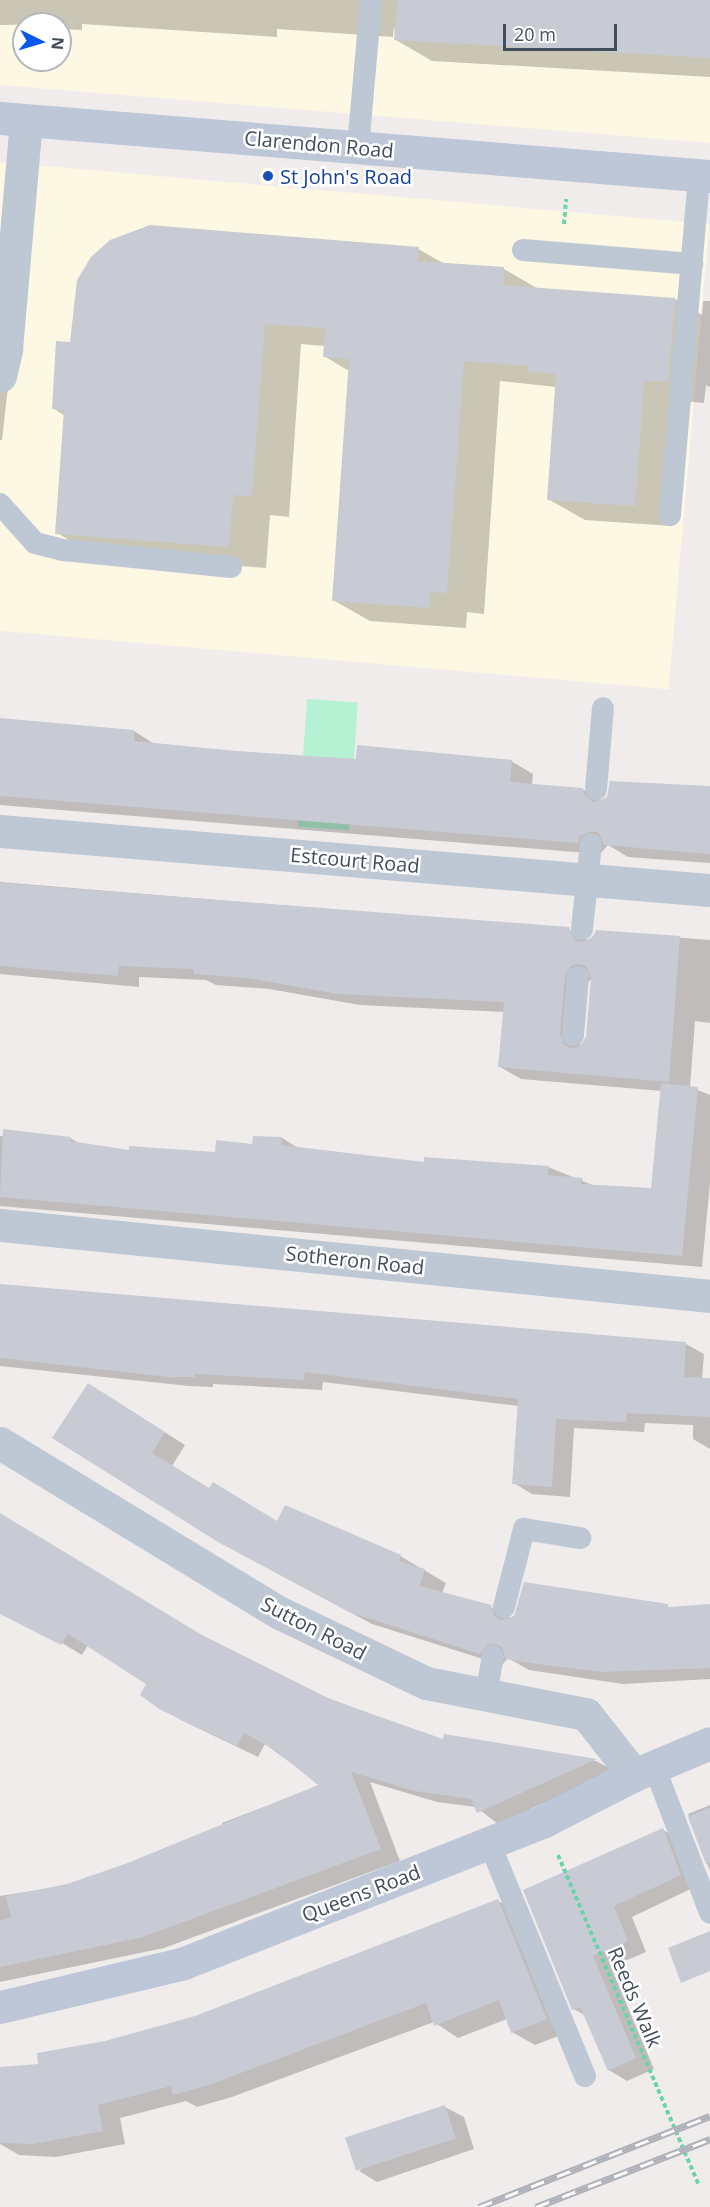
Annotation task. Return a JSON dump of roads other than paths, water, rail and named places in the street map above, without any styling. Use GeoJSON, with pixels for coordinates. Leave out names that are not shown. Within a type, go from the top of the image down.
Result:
{"type":"FeatureCollection","features":[{"type":"Feature","properties":{"kind":"street","name":"Clarendon Road"},"geometry":{"type":"LineString","coordinates":[[13,120],[704,175]]}},
{"type":"Feature","properties":{"kind":"street"},"geometry":{"type":"LineString","coordinates":[[0,376],[6,349],[13,120]]}},
{"type":"Feature","properties":{"kind":"street","name":"Estcourt Road"},"geometry":{"type":"LineString","coordinates":[[0,831],[710,890]]}},
{"type":"Feature","properties":{"kind":"street","name":"Sotheron Road"},"geometry":{"type":"LineString","coordinates":[[0,1225],[710,1296]]}},
{"type":"Feature","properties":{"kind":"street","name":"Sutton Road"},"geometry":{"type":"LineString","coordinates":[[0,1443],[279,1612],[426,1683],[586,1714],[644,1771]]}},
{"type":"Feature","properties":{"kind":"street","name":"Queens Road"},"geometry":{"type":"LineString","coordinates":[[0,2007],[183,1963],[544,1821],[644,1771],[710,1743]]}},
{"type":"Feature","properties":{"kind":"lane"},"geometry":{"type":"LineString","coordinates":[[358,147],[371,0]]}},
{"type":"Feature","properties":{"kind":"lane"},"geometry":{"type":"LineString","coordinates":[[670,515],[692,264],[704,175]]}},
{"type":"Feature","properties":{"kind":"lane"},"geometry":{"type":"LineString","coordinates":[[523,250],[692,264]]}},
{"type":"Feature","properties":{"kind":"lane"},"geometry":{"type":"LineString","coordinates":[[0,504],[35,543],[64,550],[231,567]]}},
{"type":"Feature","properties":{"kind":"lane"},"geometry":{"type":"LineString","coordinates":[[596,789],[603,708]]}},
{"type":"Feature","properties":{"kind":"lane"},"geometry":{"type":"LineString","coordinates":[[582,929],[591,844]]}},
{"type":"Feature","properties":{"kind":"lane"},"geometry":{"type":"LineString","coordinates":[[573,1035],[578,977]]}},
{"type":"Feature","properties":{"kind":"lane"},"geometry":{"type":"LineString","coordinates":[[504,1607],[524,1529],[580,1538]]}},
{"type":"Feature","properties":{"kind":"lane"},"geometry":{"type":"LineString","coordinates":[[486,1695],[494,1657]]}},
{"type":"Feature","properties":{"kind":"lane"},"geometry":{"type":"LineString","coordinates":[[644,1771],[710,1913]]}},
{"type":"Feature","properties":{"kind":"lane"},"geometry":{"type":"LineString","coordinates":[[489,1842],[585,2076]]}},
{"type":"Feature","properties":{"kind":"railway"},"geometry":{"type":"LineString","coordinates":[[479,2207],[710,2116]]}},
{"type":"Feature","properties":{"kind":"railway"},"geometry":{"type":"LineString","coordinates":[[536,2207],[710,2139]]}},
{"type":"Feature","properties":{"kind":"place","name":"St John's Road"},"geometry":{"type":"Point","coordinates":[268,176]}}]}
